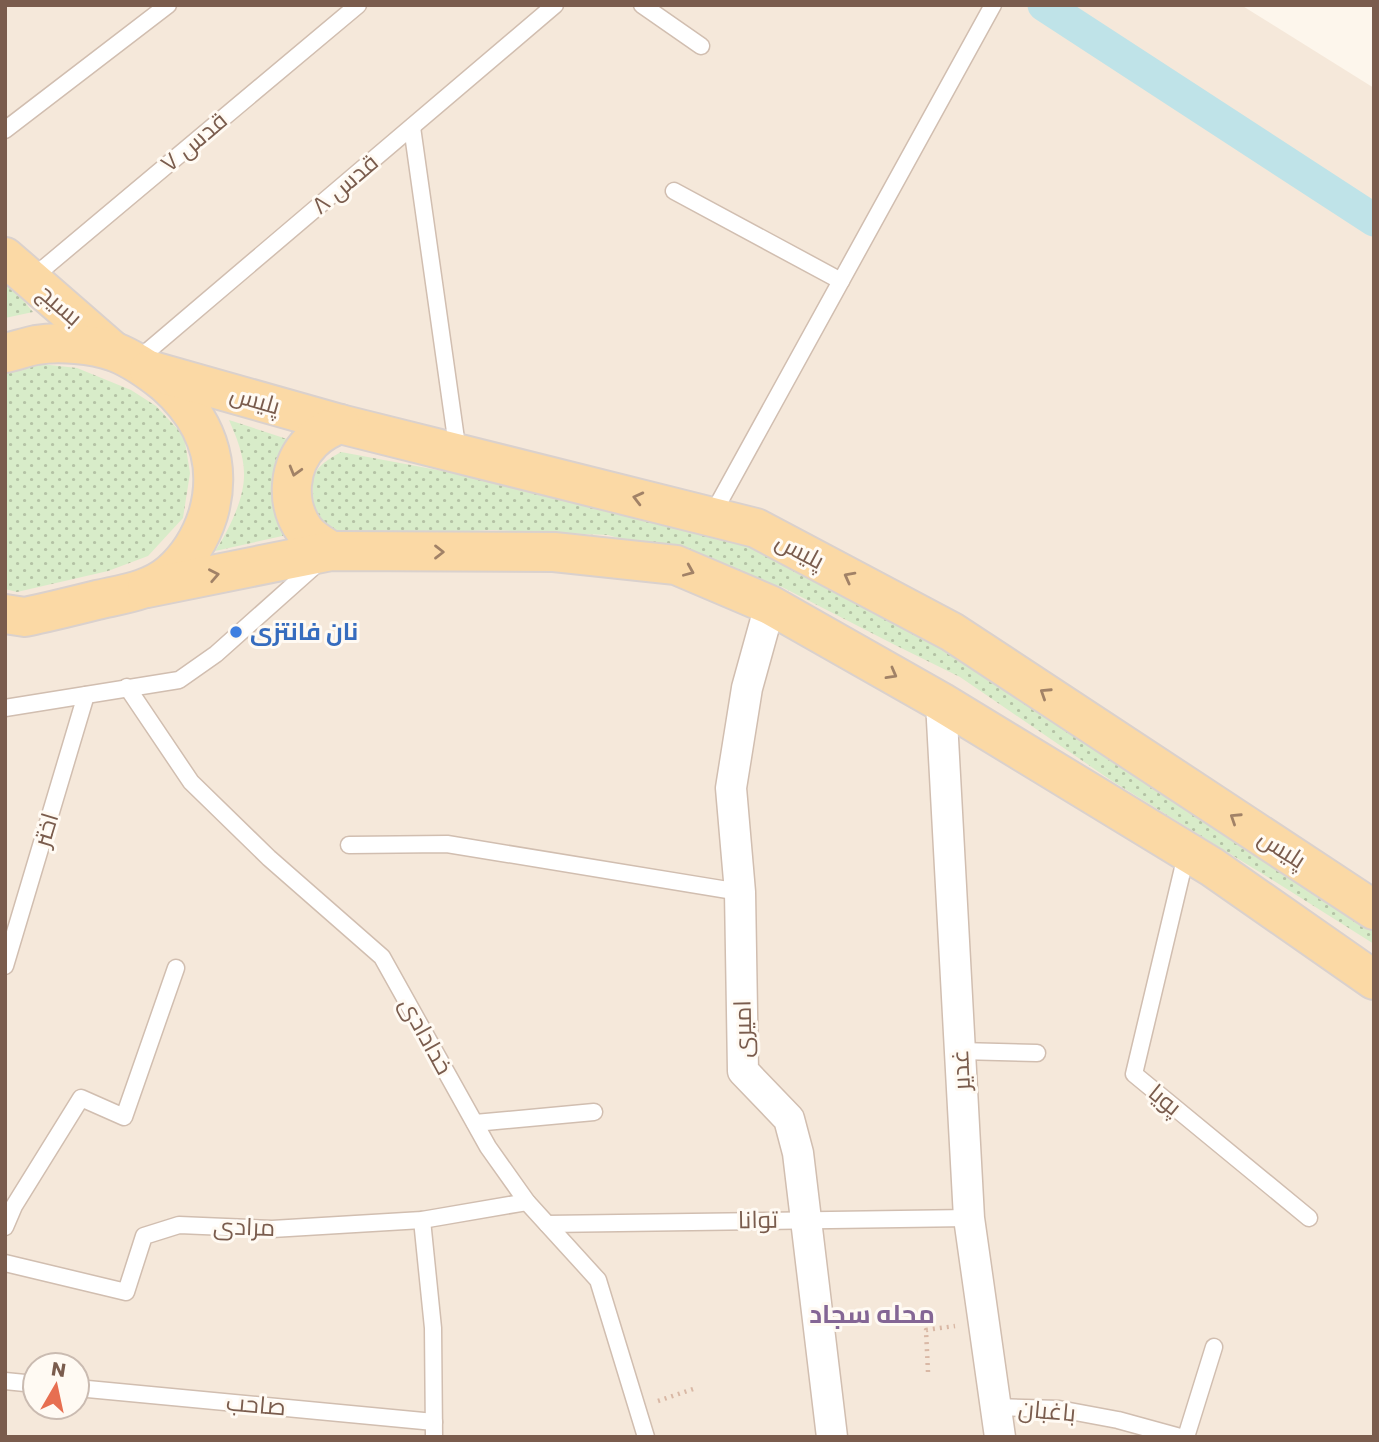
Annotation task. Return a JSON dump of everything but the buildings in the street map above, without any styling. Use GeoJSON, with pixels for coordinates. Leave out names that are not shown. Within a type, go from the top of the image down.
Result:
{"type":"FeatureCollection","features":[{"type":"Feature","properties":{"kind":"main road","name":"بسیج"},"geometry":{"type":"LineString","coordinates":[[18,268],[178,395],[196,417],[208,443],[214,471],[212,499],[204,527],[191,552],[171,573],[147,589]]}},
{"type":"Feature","properties":{"kind":"main road","name":"پلیس"},"geometry":{"type":"LineString","coordinates":[[5,353],[38,345],[76,344],[340,424],[756,528],[952,632],[1374,909]]}},
{"type":"Feature","properties":{"kind":"main road"},"geometry":{"type":"LineString","coordinates":[[331,551],[317,543],[297,517],[291,485],[294,468],[306,447],[324,431],[340,424]]}},
{"type":"Feature","properties":{"kind":"main road"},"geometry":{"type":"LineString","coordinates":[[5,614],[25,617],[331,551],[554,552],[676,565],[770,605],[941,702],[1212,867],[1374,980]]}},
{"type":"Feature","properties":{"kind":"street","name":"امیری"},"geometry":{"type":"LineString","coordinates":[[770,605],[747,688],[731,788],[740,892],[743,1071],[789,1119],[798,1153],[832,1437]]}},
{"type":"Feature","properties":{"kind":"street","name":"غدیر"},"geometry":{"type":"LineString","coordinates":[[941,702],[969,1218],[1000,1437]]}},
{"type":"Feature","properties":{"kind":"lane"},"geometry":{"type":"LineString","coordinates":[[5,130],[168,5]]}},
{"type":"Feature","properties":{"kind":"lane","name":"قدس ۷"},"geometry":{"type":"LineString","coordinates":[[18,268],[358,5]]}},
{"type":"Feature","properties":{"kind":"lane","name":"قدس ۸"},"geometry":{"type":"LineString","coordinates":[[133,361],[555,5]]}},
{"type":"Feature","properties":{"kind":"lane"},"geometry":{"type":"LineString","coordinates":[[642,5],[701,46]]}},
{"type":"Feature","properties":{"kind":"lane"},"geometry":{"type":"LineString","coordinates":[[711,517],[993,5]]}},
{"type":"Feature","properties":{"kind":"lane"},"geometry":{"type":"LineString","coordinates":[[411,127],[458,453]]}},
{"type":"Feature","properties":{"kind":"lane"},"geometry":{"type":"LineString","coordinates":[[674,191],[841,281]]}},
{"type":"Feature","properties":{"kind":"lane"},"geometry":{"type":"LineString","coordinates":[[5,708],[179,680],[216,654],[331,551]]}},
{"type":"Feature","properties":{"kind":"lane","name":"خدادادی"},"geometry":{"type":"LineString","coordinates":[[127,687],[191,782],[269,858],[382,957],[488,1147],[527,1202],[598,1280],[646,1437]]}},
{"type":"Feature","properties":{"kind":"lane","name":"اختر"},"geometry":{"type":"LineString","coordinates":[[5,966],[86,695]]}},
{"type":"Feature","properties":{"kind":"lane"},"geometry":{"type":"LineString","coordinates":[[349,845],[447,844],[740,892]]}},
{"type":"Feature","properties":{"kind":"lane","name":"پویا"},"geometry":{"type":"LineString","coordinates":[[1187,851],[1134,1074],[1309,1218]]}},
{"type":"Feature","properties":{"kind":"lane"},"geometry":{"type":"LineString","coordinates":[[5,1227],[14,1206],[81,1098],[124,1117],[176,968]]}},
{"type":"Feature","properties":{"kind":"lane"},"geometry":{"type":"LineString","coordinates":[[960,1051],[1037,1053]]}},
{"type":"Feature","properties":{"kind":"lane"},"geometry":{"type":"LineString","coordinates":[[475,1123],[594,1112]]}},
{"type":"Feature","properties":{"kind":"lane","name":"مرادی"},"geometry":{"type":"LineString","coordinates":[[5,1263],[126,1292],[144,1236],[179,1225],[272,1229],[422,1220],[527,1202]]}},
{"type":"Feature","properties":{"kind":"lane","name":"توانا"},"geometry":{"type":"LineString","coordinates":[[547,1224],[969,1218]]}},
{"type":"Feature","properties":{"kind":"lane"},"geometry":{"type":"LineString","coordinates":[[422,1220],[433,1328],[434,1429]]}},
{"type":"Feature","properties":{"kind":"lane"},"geometry":{"type":"LineString","coordinates":[[1186,1437],[1214,1347]]}},
{"type":"Feature","properties":{"kind":"lane","name":"صاحب"},"geometry":{"type":"LineString","coordinates":[[91,1390],[434,1429]]}},
{"type":"Feature","properties":{"kind":"lane","name":"باغبان"},"geometry":{"type":"LineString","coordinates":[[996,1407],[1059,1409],[1118,1420],[1180,1437]]}},
{"type":"Feature","properties":{"kind":"path"},"geometry":{"type":"LineString","coordinates":[[928,1372],[926,1330],[984,1322]]}},
{"type":"Feature","properties":{"kind":"path"},"geometry":{"type":"LineString","coordinates":[[637,1408],[696,1388]]}},
{"type":"Feature","properties":{"kind":"shaded area"},"geometry":{"type":"Polygon","coordinates":[[[5,5],[1241,5],[1374,88],[1374,1437],[5,1437],[5,5]]]}},
{"type":"Feature","properties":{"kind":"green space"},"geometry":{"type":"Polygon","coordinates":[[[5,279],[33,312],[5,318],[5,279]]]}},
{"type":"Feature","properties":{"kind":"green space"},"geometry":{"type":"Polygon","coordinates":[[[41,364],[77,368],[131,390],[156,406],[184,436],[190,473],[183,518],[148,556],[108,571],[17,592],[5,589],[5,369],[41,364]]]}},
{"type":"Feature","properties":{"kind":"green space"},"geometry":{"type":"Polygon","coordinates":[[[229,420],[290,440],[287,535],[215,551],[235,514],[244,483],[241,453],[229,420]]]}},
{"type":"Feature","properties":{"kind":"green space"},"geometry":{"type":"Polygon","coordinates":[[[341,452],[475,477],[744,544],[920,633],[1374,923],[1374,944],[1112,781],[960,677],[782,587],[608,535],[492,530],[349,536],[332,532],[318,519],[314,505],[313,481],[320,466],[341,452]]]}},
{"type":"Feature","properties":{"kind":"waterway"},"geometry":{"type":"LineString","coordinates":[[1044,5],[1374,220]]}},
{"type":"Feature","properties":{"kind":"place","name":"نان فانتزی"},"geometry":{"type":"Point","coordinates":[236,632]}},
{"type":"Feature","properties":{"kind":"district","name":"محله سجاد"},"geometry":{"type":"Point","coordinates":[872,1314]}}]}
